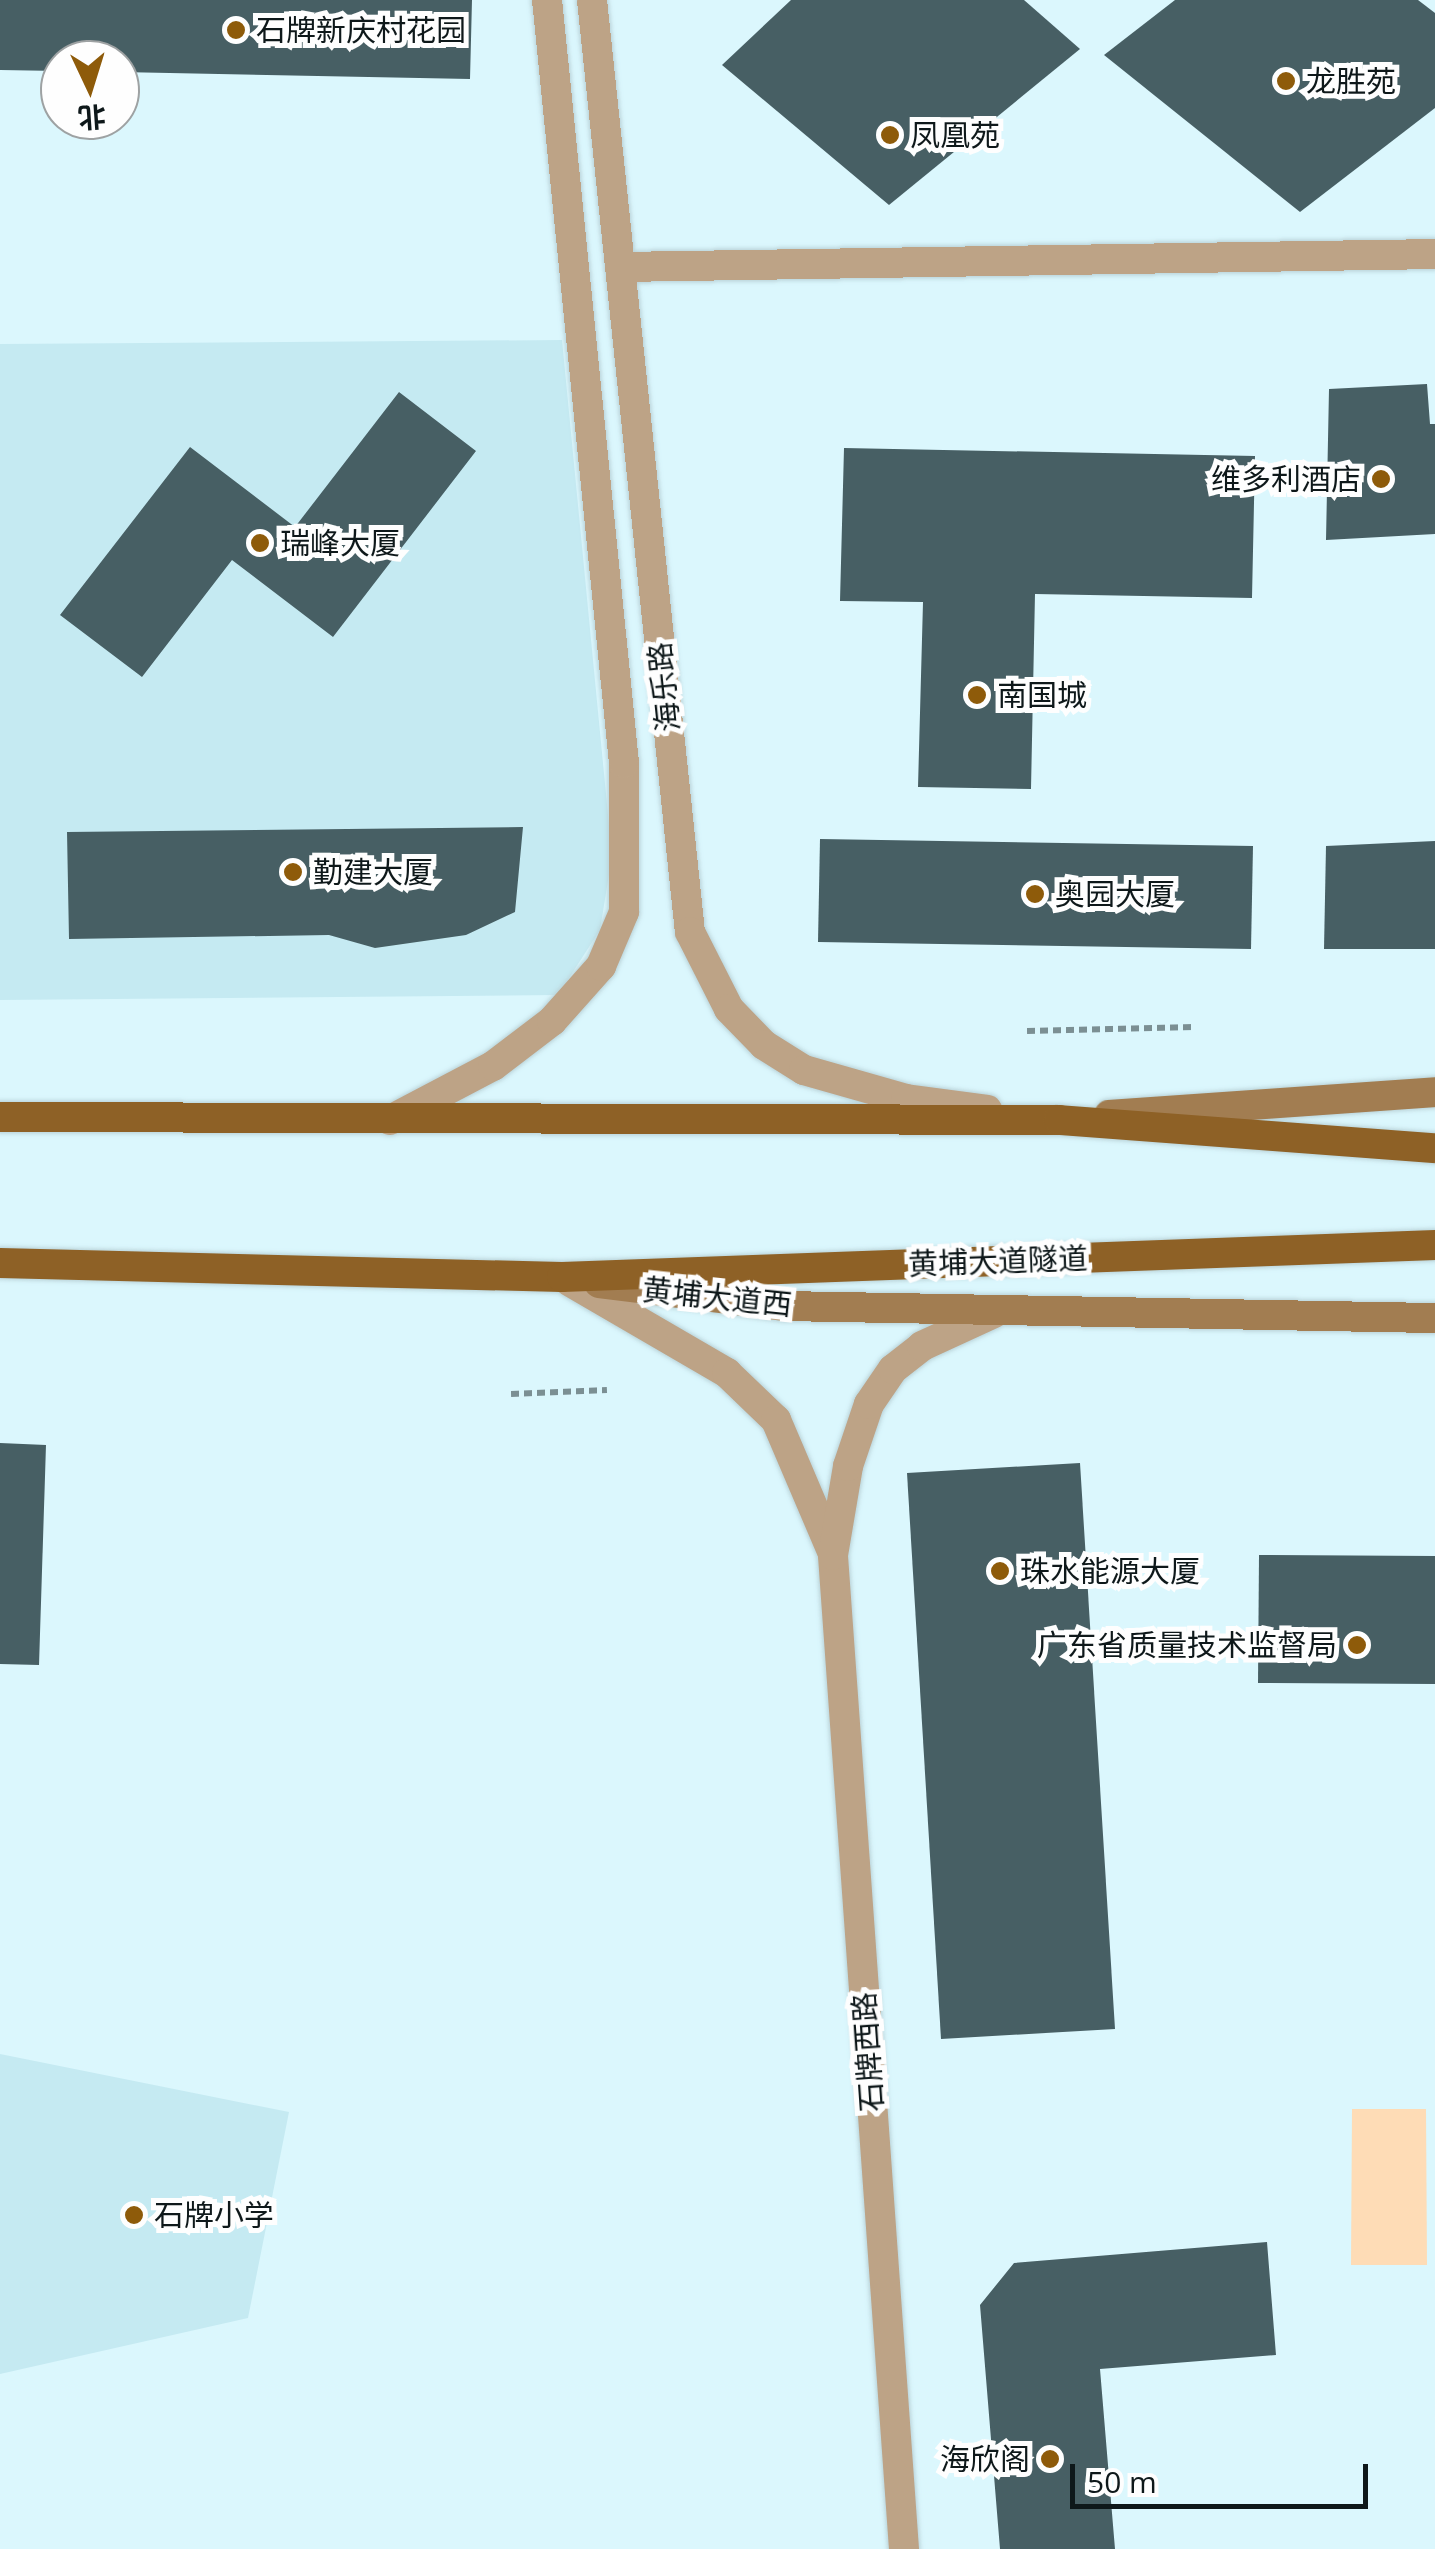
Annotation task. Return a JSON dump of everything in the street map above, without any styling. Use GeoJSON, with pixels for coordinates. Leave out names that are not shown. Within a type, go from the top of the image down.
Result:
{"type":"FeatureCollection","features":[{"type":"Feature","properties":{"kind":"main road"},"geometry":{"type":"LineString","coordinates":[[1059,1120],[1284,1098],[1435,1092]]}},
{"type":"Feature","properties":{"kind":"main road"},"geometry":{"type":"LineString","coordinates":[[0,1117],[1059,1120],[1435,1148]]}},
{"type":"Feature","properties":{"kind":"main road","name":"黄埔大道隧道"},"geometry":{"type":"LineString","coordinates":[[562,1277],[1435,1244]]}},
{"type":"Feature","properties":{"kind":"main road","name":"黄埔大道西"},"geometry":{"type":"LineString","coordinates":[[0,1263],[562,1277],[705,1300],[994,1313],[1435,1318]]}},
{"type":"Feature","properties":{"kind":"street","name":"海乐路"},"geometry":{"type":"LineString","coordinates":[[390,1120],[493,1066],[552,1021],[601,966],[624,912],[624,764],[547,0]]}},
{"type":"Feature","properties":{"kind":"street","name":"海乐路"},"geometry":{"type":"LineString","coordinates":[[592,0],[684,882],[690,932],[706,973],[764,1045],[804,1070],[906,1099],[1059,1120]]}},
{"type":"Feature","properties":{"kind":"street"},"geometry":{"type":"LineString","coordinates":[[620,267],[1435,254]]}},
{"type":"Feature","properties":{"kind":"street"},"geometry":{"type":"LineString","coordinates":[[562,1277],[727,1372],[776,1420],[807,1481],[833,1555]]}},
{"type":"Feature","properties":{"kind":"street"},"geometry":{"type":"LineString","coordinates":[[833,1555],[848,1466],[870,1404],[894,1369],[922,1346],[994,1313]]}},
{"type":"Feature","properties":{"kind":"street","name":"石牌西路"},"geometry":{"type":"LineString","coordinates":[[833,1555],[904,2549]]}},
{"type":"Feature","properties":{"kind":"path"},"geometry":{"type":"LineString","coordinates":[[1027,1031],[1194,1027]]}},
{"type":"Feature","properties":{"kind":"path"},"geometry":{"type":"LineString","coordinates":[[511,1394],[607,1390]]}},
{"type":"Feature","properties":{"kind":"shaded area"},"geometry":{"type":"Polygon","coordinates":[[[562,340],[612,856],[600,930],[558,995],[0,1000],[0,344],[562,340]]]}},
{"type":"Feature","properties":{"kind":"shaded area","name":"石牌小学"},"geometry":{"type":"Polygon","coordinates":[[[0,2054],[289,2112],[248,2318],[0,2374],[0,2054]]]}},
{"type":"Feature","properties":{"kind":"shaded area"},"geometry":{"type":"Polygon","coordinates":[[[1352,2109],[1426,2109],[1427,2265],[1351,2265],[1352,2109]]]}},
{"type":"Feature","properties":{"kind":"building","name":"石牌新庆村花园"},"geometry":{"type":"Polygon","coordinates":[[[0,0],[472,0],[470,79],[140,72],[140,40],[40,40],[40,71],[0,70],[0,0]]]}},
{"type":"Feature","properties":{"kind":"building","name":"凤凰苑"},"geometry":{"type":"Polygon","coordinates":[[[791,0],[1024,0],[1080,49],[889,205],[722,65],[791,0]]]}},
{"type":"Feature","properties":{"kind":"building","name":"龙胜苑"},"geometry":{"type":"Polygon","coordinates":[[[1175,0],[1418,0],[1435,13],[1435,108],[1300,212],[1104,55],[1175,0]]]}},
{"type":"Feature","properties":{"kind":"building","name":"维多利酒店"},"geometry":{"type":"Polygon","coordinates":[[[1427,384],[1430,424],[1435,424],[1435,534],[1326,540],[1329,389],[1427,384]]]}},
{"type":"Feature","properties":{"kind":"building","name":"瑞峰大厦"},"geometry":{"type":"Polygon","coordinates":[[[399,392],[476,451],[333,637],[232,560],[142,677],[60,615],[190,447],[295,527],[399,392]]]}},
{"type":"Feature","properties":{"kind":"building","name":"南国城"},"geometry":{"type":"Polygon","coordinates":[[[844,448],[1255,456],[1252,598],[1035,594],[1031,789],[918,787],[923,602],[840,601],[844,448]]]}},
{"type":"Feature","properties":{"kind":"building","name":"勤建大厦"},"geometry":{"type":"Polygon","coordinates":[[[523,827],[515,912],[466,935],[375,948],[329,935],[69,939],[67,832],[523,827]]]}},
{"type":"Feature","properties":{"kind":"building","name":"奥园大厦"},"geometry":{"type":"Polygon","coordinates":[[[820,839],[1253,846],[1251,949],[818,942],[820,839]]]}},
{"type":"Feature","properties":{"kind":"building"},"geometry":{"type":"Polygon","coordinates":[[[1435,841],[1435,949],[1324,949],[1326,846],[1435,841]]]}},
{"type":"Feature","properties":{"kind":"building"},"geometry":{"type":"Polygon","coordinates":[[[0,1443],[46,1445],[39,1665],[0,1664],[0,1443]]]}},
{"type":"Feature","properties":{"kind":"building"},"geometry":{"type":"Polygon","coordinates":[[[1080,1463],[1115,2029],[941,2039],[907,1473],[1080,1463]]]}},
{"type":"Feature","properties":{"kind":"building"},"geometry":{"type":"Polygon","coordinates":[[[1259,1555],[1435,1556],[1435,1684],[1258,1683],[1259,1555]]]}},
{"type":"Feature","properties":{"kind":"building","name":"海欣阁"},"geometry":{"type":"Polygon","coordinates":[[[1267,2242],[1276,2355],[1100,2369],[1115,2549],[1000,2549],[980,2305],[1014,2263],[1267,2242]]]}},
{"type":"Feature","properties":{"kind":"place","name":"石牌新庆村花园"},"geometry":{"type":"Point","coordinates":[236,30]}},
{"type":"Feature","properties":{"kind":"place","name":"龙胜苑"},"geometry":{"type":"Point","coordinates":[1286,81]}},
{"type":"Feature","properties":{"kind":"place","name":"凤凰苑"},"geometry":{"type":"Point","coordinates":[890,135]}},
{"type":"Feature","properties":{"kind":"place","name":"维多利酒店"},"geometry":{"type":"Point","coordinates":[1381,479]}},
{"type":"Feature","properties":{"kind":"place","name":"瑞峰大厦"},"geometry":{"type":"Point","coordinates":[260,543]}},
{"type":"Feature","properties":{"kind":"place","name":"南国城"},"geometry":{"type":"Point","coordinates":[977,695]}},
{"type":"Feature","properties":{"kind":"place","name":"勤建大厦"},"geometry":{"type":"Point","coordinates":[293,872]}},
{"type":"Feature","properties":{"kind":"place","name":"奥园大厦"},"geometry":{"type":"Point","coordinates":[1035,894]}},
{"type":"Feature","properties":{"kind":"place","name":"珠水能源大厦"},"geometry":{"type":"Point","coordinates":[1000,1571]}},
{"type":"Feature","properties":{"kind":"place","name":"广东省质量技术监督局"},"geometry":{"type":"Point","coordinates":[1357,1645]}},
{"type":"Feature","properties":{"kind":"place","name":"石牌小学"},"geometry":{"type":"Point","coordinates":[134,2215]}},
{"type":"Feature","properties":{"kind":"place","name":"海欣阁"},"geometry":{"type":"Point","coordinates":[1050,2459]}}]}
